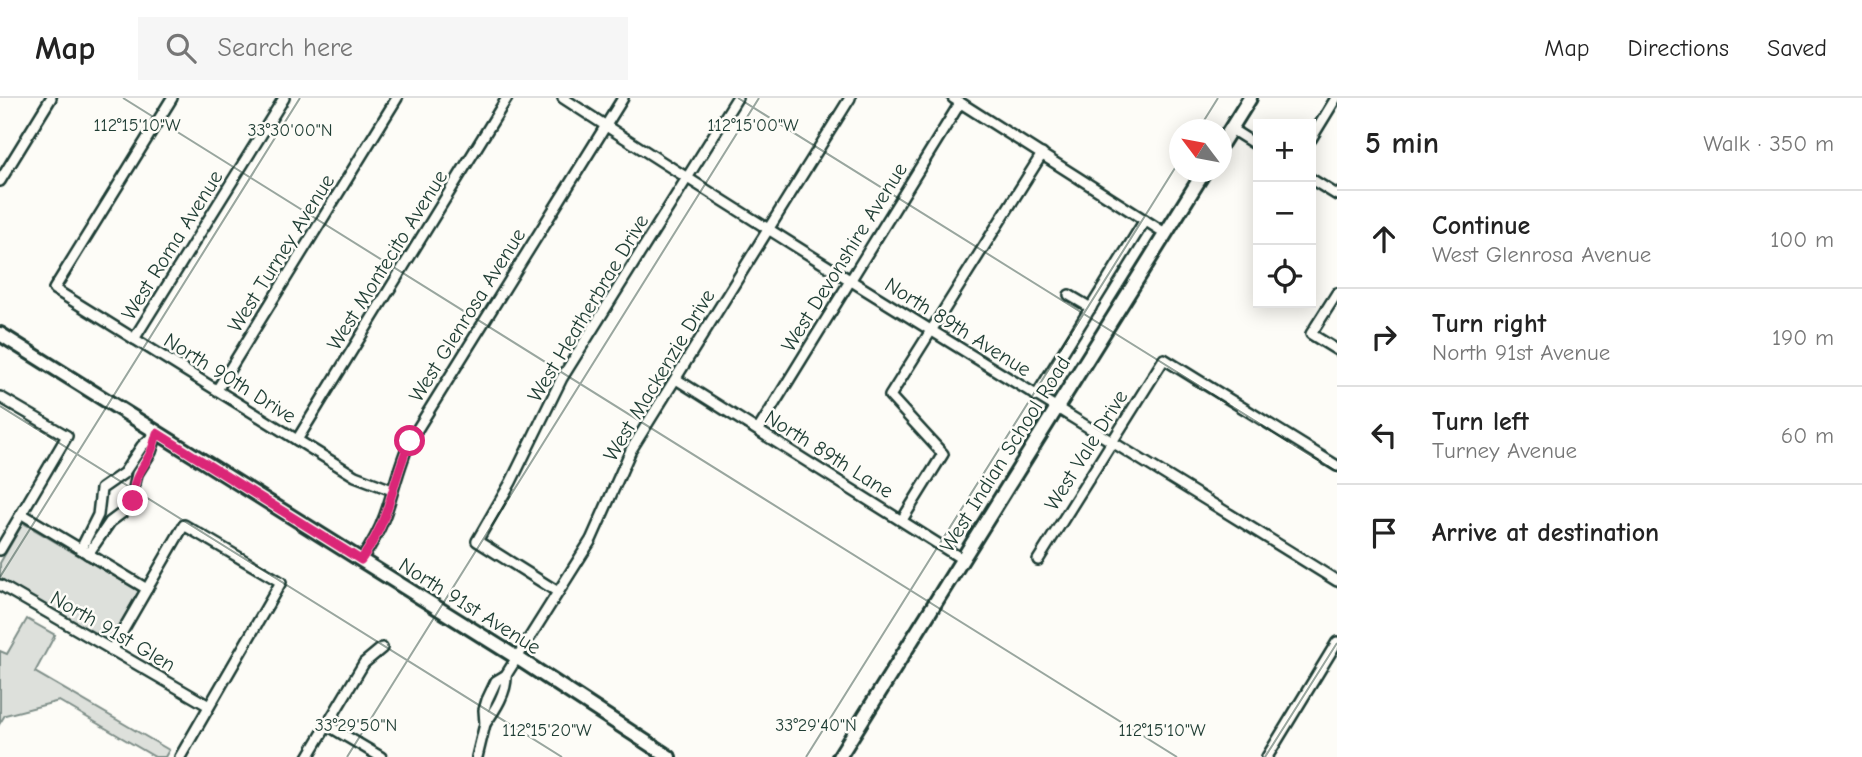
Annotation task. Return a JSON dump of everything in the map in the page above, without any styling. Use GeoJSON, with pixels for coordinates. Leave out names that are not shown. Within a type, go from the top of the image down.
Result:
{"type":"FeatureCollection","features":[{"type":"Feature","properties":{"kind":"main road"},"geometry":{"type":"LineString","coordinates":[[1232,127],[1250,98]]}},
{"type":"Feature","properties":{"kind":"main road","name":"West Indian School Road"},"geometry":{"type":"LineString","coordinates":[[839,757],[1198,182]]}},
{"type":"Feature","properties":{"kind":"main road","name":"North 91st Avenue"},"geometry":{"type":"LineString","coordinates":[[0,334],[516,657],[668,757]]}},
{"type":"Feature","properties":{"kind":"street"},"geometry":{"type":"LineString","coordinates":[[0,181],[51,98]]}},
{"type":"Feature","properties":{"kind":"street","name":"North 90th Drive"},"geometry":{"type":"LineString","coordinates":[[172,98],[54,289],[355,476],[392,490]]}},
{"type":"Feature","properties":{"kind":"street","name":"West Roma Avenue"},"geometry":{"type":"LineString","coordinates":[[134,339],[284,98]]}},
{"type":"Feature","properties":{"kind":"street","name":"West Turney Avenue"},"geometry":{"type":"LineString","coordinates":[[217,390],[397,98]]}},
{"type":"Feature","properties":{"kind":"street","name":"West Montecito Avenue"},"geometry":{"type":"LineString","coordinates":[[297,440],[507,98]]}},
{"type":"Feature","properties":{"kind":"street","name":"North 89th Avenue"},"geometry":{"type":"LineString","coordinates":[[563,98],[768,230],[1337,581]]}},
{"type":"Feature","properties":{"kind":"street","name":"West Glenrosa Avenue"},"geometry":{"type":"LineString","coordinates":[[361,560],[382,523],[405,452],[623,98]]}},
{"type":"Feature","properties":{"kind":"street","name":"West Heatherbrae Drive"},"geometry":{"type":"LineString","coordinates":[[558,592],[477,541],[511,482],[562,378],[737,98]]}},
{"type":"Feature","properties":{"kind":"street","name":"West Mackenzie Drive"},"geometry":{"type":"LineString","coordinates":[[477,757],[485,724],[507,685],[506,675],[591,540],[631,450],[850,98]]}},
{"type":"Feature","properties":{"kind":"street"},"geometry":{"type":"LineString","coordinates":[[1316,131],[1336,98]]}},
{"type":"Feature","properties":{"kind":"street"},"geometry":{"type":"LineString","coordinates":[[956,100],[1165,233]]}},
{"type":"Feature","properties":{"kind":"street","name":"West Devonshire Avenue"},"geometry":{"type":"LineString","coordinates":[[758,430],[956,100]]}},
{"type":"Feature","properties":{"kind":"street"},"geometry":{"type":"LineString","coordinates":[[1232,130],[1253,143]]}},
{"type":"Feature","properties":{"kind":"street"},"geometry":{"type":"LineString","coordinates":[[902,520],[943,454],[890,396],[1042,154]]}},
{"type":"Feature","properties":{"kind":"street"},"geometry":{"type":"LineString","coordinates":[[1316,182],[1337,195]]}},
{"type":"Feature","properties":{"kind":"street","name":"West Indian School Road"},"geometry":{"type":"LineString","coordinates":[[1036,396],[1145,220]]}},
{"type":"Feature","properties":{"kind":"street"},"geometry":{"type":"LineString","coordinates":[[1337,293],[1311,334],[1337,350]]}},
{"type":"Feature","properties":{"kind":"street"},"geometry":{"type":"LineString","coordinates":[[1069,295],[1091,308]]}},
{"type":"Feature","properties":{"kind":"street","name":"West Vale Drive"},"geometry":{"type":"LineString","coordinates":[[1038,560],[1164,359],[1337,466]]}},
{"type":"Feature","properties":{"kind":"street","name":"North 89th Lane"},"geometry":{"type":"LineString","coordinates":[[676,379],[962,559]]}},
{"type":"Feature","properties":{"kind":"street"},"geometry":{"type":"LineString","coordinates":[[0,397],[67,436],[0,550]]}},
{"type":"Feature","properties":{"kind":"street"},"geometry":{"type":"LineString","coordinates":[[84,551],[99,509],[101,489],[124,473],[142,446],[157,433]]}},
{"type":"Feature","properties":{"kind":"street"},"geometry":{"type":"LineString","coordinates":[[84,551],[110,522],[130,507],[137,474],[151,453],[157,433]]}},
{"type":"Feature","properties":{"kind":"street"},"geometry":{"type":"LineString","coordinates":[[99,509],[117,517]]}},
{"type":"Feature","properties":{"kind":"street"},"geometry":{"type":"LineString","coordinates":[[22,514],[147,589]]}},
{"type":"Feature","properties":{"kind":"street"},"geometry":{"type":"LineString","coordinates":[[111,651],[184,525],[281,582],[180,757]]}},
{"type":"Feature","properties":{"kind":"street","name":"North 91st Glen"},"geometry":{"type":"LineString","coordinates":[[0,585],[209,706]]}},
{"type":"Feature","properties":{"kind":"street"},"geometry":{"type":"LineString","coordinates":[[1267,757],[1337,642]]}},
{"type":"Feature","properties":{"kind":"street"},"geometry":{"type":"LineString","coordinates":[[308,757],[364,663],[382,648]]}},
{"type":"Feature","properties":{"kind":"street"},"geometry":{"type":"LineString","coordinates":[[327,725],[381,757]]}},
{"type":"Feature","properties":{"kind":"shaded area"},"geometry":{"type":"Polygon","coordinates":[[[23,523],[139,591],[109,643],[0,580],[0,563],[23,523]]]}},
{"type":"Feature","properties":{"kind":"shaded area"},"geometry":{"type":"Polygon","coordinates":[[[27,619],[55,635],[35,672],[169,750],[165,757],[155,757],[59,701],[5,715],[0,723],[0,651],[7,654],[27,619]]]}},
{"type":"Feature","properties":{"kind":"route"},"geometry":{"type":"LineString","coordinates":[[133,501],[137,474],[151,453],[157,433],[361,560],[382,523],[410,441]]}}]}
